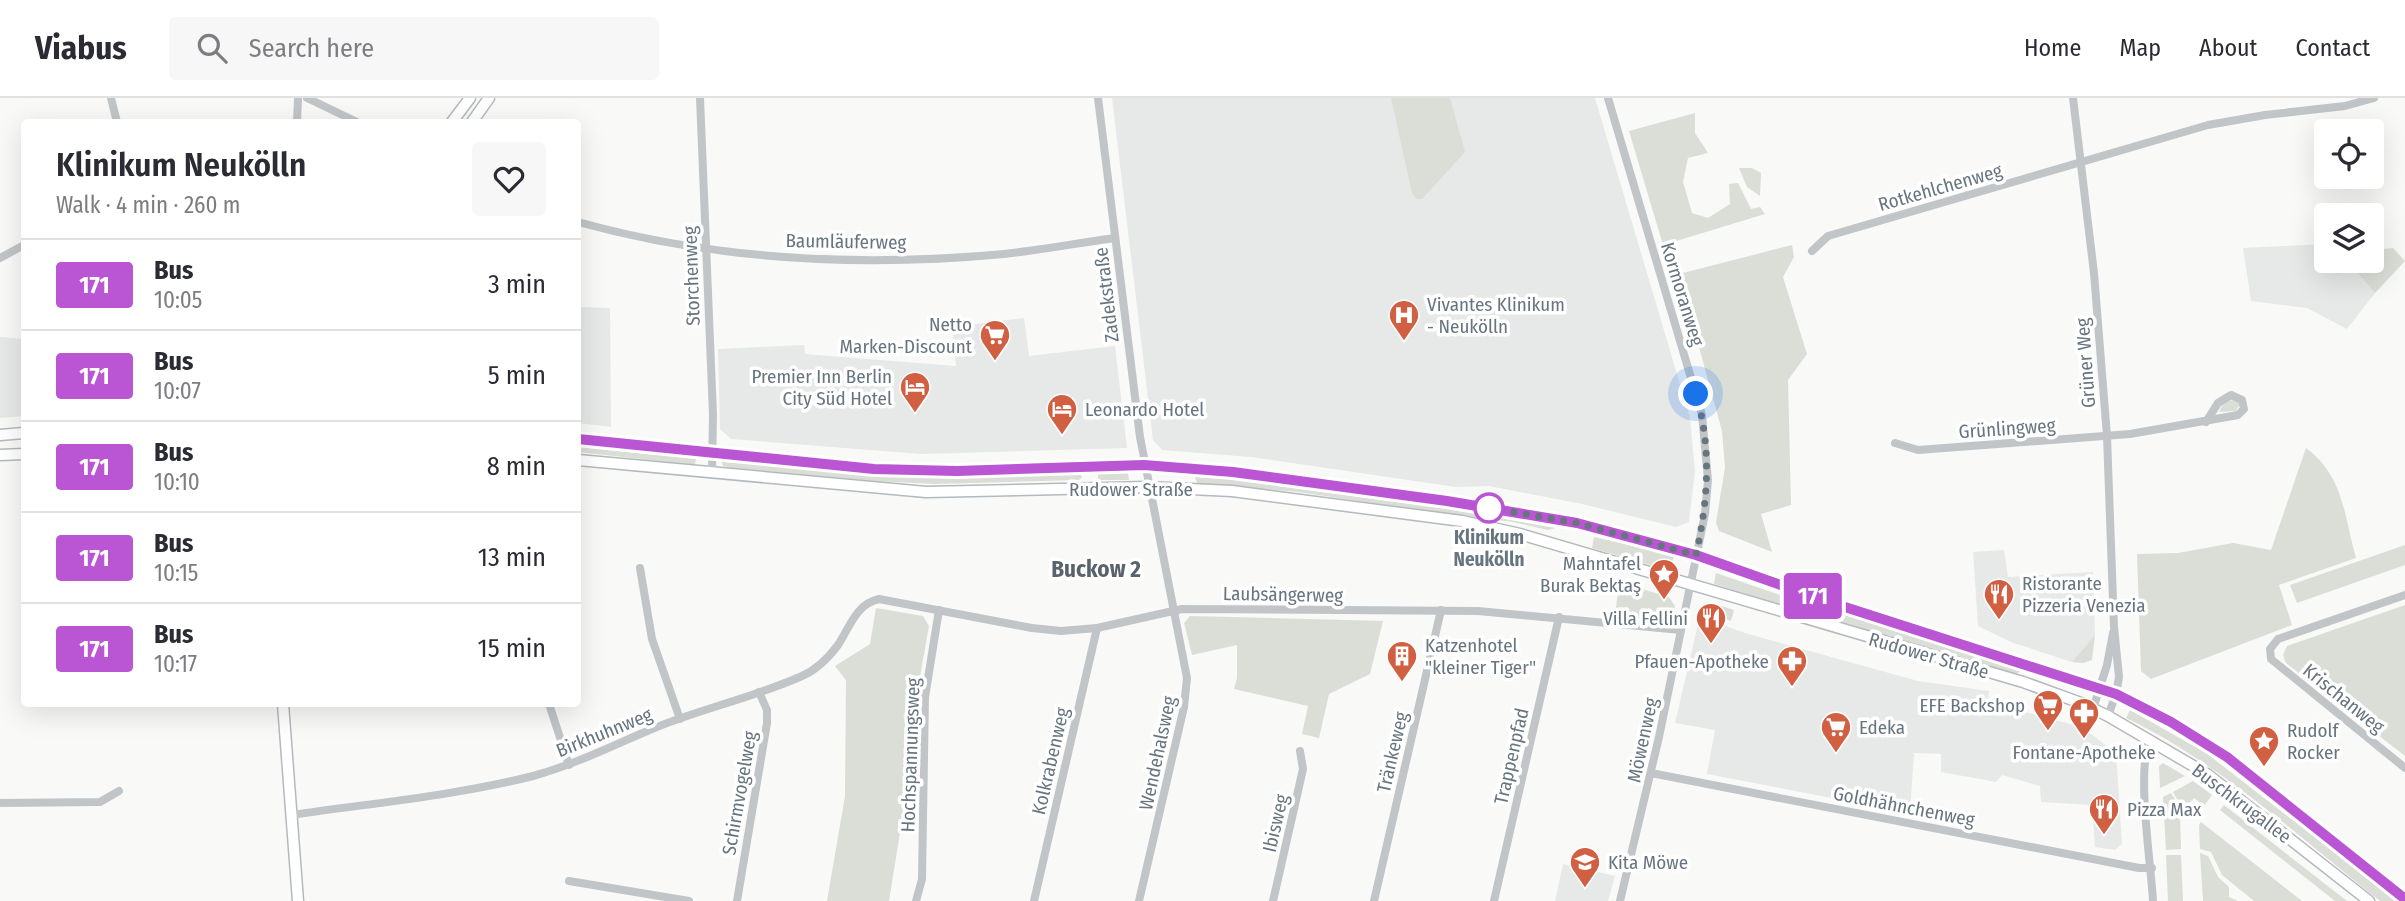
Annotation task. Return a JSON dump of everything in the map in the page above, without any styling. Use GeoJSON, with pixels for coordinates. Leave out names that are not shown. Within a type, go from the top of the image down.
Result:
{"type":"FeatureCollection","features":[{"type":"Feature","properties":{"kind":"main road"},"geometry":{"type":"LineString","coordinates":[[454,119],[470,98]]}},
{"type":"Feature","properties":{"kind":"main road"},"geometry":{"type":"LineString","coordinates":[[474,119],[489,98]]}},
{"type":"Feature","properties":{"kind":"main road"},"geometry":{"type":"LineString","coordinates":[[0,435],[21,433]]}},
{"type":"Feature","properties":{"kind":"main road","name":"Rudower Straße"},"geometry":{"type":"LineString","coordinates":[[581,439],[874,469],[957,471],[1144,465],[1233,472],[1447,501],[1577,523],[1696,555],[1820,599],[2116,694]]}},
{"type":"Feature","properties":{"kind":"main road"},"geometry":{"type":"LineString","coordinates":[[0,455],[21,454]]}},
{"type":"Feature","properties":{"kind":"main road","name":"Rudower Straße"},"geometry":{"type":"LineString","coordinates":[[581,460],[926,492],[1148,487],[1232,491],[1462,521],[1520,534],[2023,682],[2108,716]]}},
{"type":"Feature","properties":{"kind":"main road","name":"Buschkrugallee"},"geometry":{"type":"LineString","coordinates":[[2116,694],[2171,722],[2227,757],[2405,899]]}},
{"type":"Feature","properties":{"kind":"main road"},"geometry":{"type":"LineString","coordinates":[[283,707],[298,901]]}},
{"type":"Feature","properties":{"kind":"main road","name":"Buschkrugallee"},"geometry":{"type":"LineString","coordinates":[[2108,716],[2207,774],[2370,901]]}},
{"type":"Feature","properties":{"kind":"street"},"geometry":{"type":"LineString","coordinates":[[111,98],[116,119]]}},
{"type":"Feature","properties":{"kind":"street"},"geometry":{"type":"LineString","coordinates":[[297,119],[298,98]]}},
{"type":"Feature","properties":{"kind":"street"},"geometry":{"type":"LineString","coordinates":[[307,98],[351,119]]}},
{"type":"Feature","properties":{"kind":"street","name":"Storchenweg"},"geometry":{"type":"LineString","coordinates":[[700,98],[713,452]]}},
{"type":"Feature","properties":{"kind":"street","name":"Zadekstraße"},"geometry":{"type":"LineString","coordinates":[[1098,98],[1148,487]]}},
{"type":"Feature","properties":{"kind":"street","name":"Kormoranweg"},"geometry":{"type":"LineString","coordinates":[[1608,98],[1702,415],[1708,480],[1705,514],[1690,584]]}},
{"type":"Feature","properties":{"kind":"street","name":"Grüner Weg"},"geometry":{"type":"LineString","coordinates":[[2073,98],[2094,273],[2107,436],[2114,626],[2119,677],[2108,716]]}},
{"type":"Feature","properties":{"kind":"street","name":"Rotkehlchenweg"},"geometry":{"type":"LineString","coordinates":[[1812,251],[1828,236],[2208,125],[2265,115],[2344,107],[2374,98]]}},
{"type":"Feature","properties":{"kind":"street","name":"Baumläuferweg"},"geometry":{"type":"LineString","coordinates":[[581,223],[706,248],[796,257],[904,259],[1006,254],[1115,238]]}},
{"type":"Feature","properties":{"kind":"street"},"geometry":{"type":"LineString","coordinates":[[0,258],[21,247]]}},
{"type":"Feature","properties":{"kind":"street","name":"Grünlingweg"},"geometry":{"type":"LineString","coordinates":[[1895,443],[1917,450],[2168,429],[2206,422],[2238,415],[2244,409],[2242,400],[2231,395],[2223,398],[2206,422]]}},
{"type":"Feature","properties":{"kind":"street"},"geometry":{"type":"LineString","coordinates":[[712,473],[713,452]]}},
{"type":"Feature","properties":{"kind":"street","name":"Wendehalsweg"},"geometry":{"type":"LineString","coordinates":[[1139,901],[1186,694],[1185,661],[1148,487]]}},
{"type":"Feature","properties":{"kind":"street"},"geometry":{"type":"LineString","coordinates":[[640,568],[652,639],[680,719]]}},
{"type":"Feature","properties":{"kind":"street","name":"Möwenweg"},"geometry":{"type":"LineString","coordinates":[[1620,901],[1651,773],[1690,584]]}},
{"type":"Feature","properties":{"kind":"street","name":"Krischanweg"},"geometry":{"type":"LineString","coordinates":[[2405,595],[2278,639],[2270,649],[2271,659],[2405,768]]}},
{"type":"Feature","properties":{"kind":"street","name":"Laubsängerweg"},"geometry":{"type":"LineString","coordinates":[[888,600],[1032,628],[1061,631],[1097,628],[1173,609],[1478,611],[1681,630]]}},
{"type":"Feature","properties":{"kind":"street","name":"Birkhuhnweg"},"geometry":{"type":"LineString","coordinates":[[292,815],[498,784],[569,765],[680,719],[810,672],[831,654],[859,610],[872,601],[888,600]]}},
{"type":"Feature","properties":{"kind":"street","name":"Hochspannungsweg"},"geometry":{"type":"LineString","coordinates":[[916,901],[922,879],[925,697],[939,610]]}},
{"type":"Feature","properties":{"kind":"street","name":"Tränkeweg"},"geometry":{"type":"LineString","coordinates":[[1374,901],[1441,610]]}},
{"type":"Feature","properties":{"kind":"street","name":"Trappenpfad"},"geometry":{"type":"LineString","coordinates":[[1494,901],[1559,617]]}},
{"type":"Feature","properties":{"kind":"street","name":"Grüner Weg"},"geometry":{"type":"LineString","coordinates":[[2093,709],[2114,626]]}},
{"type":"Feature","properties":{"kind":"street","name":"Kolkrabenweg"},"geometry":{"type":"LineString","coordinates":[[1034,901],[1097,628]]}},
{"type":"Feature","properties":{"kind":"street","name":"Schirmvogelweg"},"geometry":{"type":"LineString","coordinates":[[737,901],[767,723],[760,692]]}},
{"type":"Feature","properties":{"kind":"street"},"geometry":{"type":"LineString","coordinates":[[551,707],[569,765]]}},
{"type":"Feature","properties":{"kind":"street"},"geometry":{"type":"LineString","coordinates":[[2150,740],[2144,752],[2153,901]]}},
{"type":"Feature","properties":{"kind":"street","name":"Ibisweg"},"geometry":{"type":"LineString","coordinates":[[1273,901],[1303,769],[1300,751]]}},
{"type":"Feature","properties":{"kind":"street","name":"Goldhähnchenweg"},"geometry":{"type":"LineString","coordinates":[[1651,773],[2139,868],[2152,868]]}},
{"type":"Feature","properties":{"kind":"street"},"geometry":{"type":"LineString","coordinates":[[0,803],[100,802],[119,791]]}},
{"type":"Feature","properties":{"kind":"street"},"geometry":{"type":"LineString","coordinates":[[569,881],[689,901]]}},
{"type":"Feature","properties":{"kind":"shaded area","name":"Vivantes Klinikum - Neukölln"},"geometry":{"type":"Polygon","coordinates":[[[1112,98],[1595,98],[1690,418],[1695,471],[1689,522],[1676,527],[1582,504],[1489,486],[1456,487],[1251,457],[1162,450],[1153,440],[1112,98]]]}},
{"type":"Feature","properties":{"kind":"shaded area"},"geometry":{"type":"Polygon","coordinates":[[[1391,98],[1450,98],[1465,152],[1422,199],[1417,199],[1412,193],[1391,98]]]}},
{"type":"Feature","properties":{"kind":"shaded area"},"geometry":{"type":"Polygon","coordinates":[[[1695,113],[1695,133],[1708,153],[1688,158],[1683,182],[1692,213],[1708,218],[1730,204],[1729,184],[1738,183],[1751,209],[1760,207],[1765,214],[1663,245],[1629,131],[1695,113]]]}},
{"type":"Feature","properties":{"kind":"shaded area"},"geometry":{"type":"Polygon","coordinates":[[[1739,168],[1752,168],[1761,173],[1760,196],[1747,187],[1739,168]]]}},
{"type":"Feature","properties":{"kind":"shaded area"},"geometry":{"type":"Polygon","coordinates":[[[1792,245],[1794,257],[1783,277],[1807,354],[1788,380],[1791,505],[1761,514],[1772,552],[1719,531],[1716,523],[1725,467],[1722,431],[1679,274],[1792,245]]]}},
{"type":"Feature","properties":{"kind":"shaded area"},"geometry":{"type":"Polygon","coordinates":[[[2314,245],[2314,273],[2358,273],[2375,293],[2347,329],[2307,308],[2251,301],[2243,248],[2314,245]]]}},
{"type":"Feature","properties":{"kind":"shaded area"},"geometry":{"type":"Polygon","coordinates":[[[2393,248],[2405,261],[2375,293],[2358,273],[2384,273],[2384,249],[2393,248]]]}},
{"type":"Feature","properties":{"kind":"shaded area"},"geometry":{"type":"Polygon","coordinates":[[[581,307],[610,308],[611,427],[581,423],[581,307]]]}},
{"type":"Feature","properties":{"kind":"shaded area"},"geometry":{"type":"Polygon","coordinates":[[[1024,318],[1029,356],[1115,346],[1127,448],[921,454],[731,439],[720,429],[718,349],[804,345],[805,354],[956,366],[952,327],[1024,318]]]}},
{"type":"Feature","properties":{"kind":"shaded area"},"geometry":{"type":"Polygon","coordinates":[[[0,337],[21,339],[21,416],[0,418],[0,337]]]}},
{"type":"Feature","properties":{"kind":"shaded area"},"geometry":{"type":"Polygon","coordinates":[[[2234,400],[2240,404],[2236,411],[2219,412],[2224,402],[2234,400]]]}},
{"type":"Feature","properties":{"kind":"shaded area"},"geometry":{"type":"Polygon","coordinates":[[[581,447],[696,459],[695,465],[581,452],[581,447]]]}},
{"type":"Feature","properties":{"kind":"shaded area"},"geometry":{"type":"Polygon","coordinates":[[[2306,448],[2319,459],[2335,484],[2356,558],[2279,585],[2292,625],[2151,679],[2141,671],[2137,554],[2178,553],[2233,543],[2271,550],[2306,448]]]}},
{"type":"Feature","properties":{"kind":"shaded area"},"geometry":{"type":"Polygon","coordinates":[[[722,462],[936,478],[1080,474],[1082,477],[1079,480],[935,484],[731,468],[723,466],[722,462]]]}},
{"type":"Feature","properties":{"kind":"shaded area"},"geometry":{"type":"Polygon","coordinates":[[[1128,473],[1129,480],[1098,480],[1098,474],[1128,473]]]}},
{"type":"Feature","properties":{"kind":"shaded area"},"geometry":{"type":"Polygon","coordinates":[[[1195,477],[1449,509],[1555,528],[1548,530],[1508,521],[1298,492],[1197,483],[1195,477]]]}},
{"type":"Feature","properties":{"kind":"shaded area"},"geometry":{"type":"Polygon","coordinates":[[[1594,537],[1674,555],[1670,571],[1592,548],[1594,537]]]}},
{"type":"Feature","properties":{"kind":"shaded area"},"geometry":{"type":"Polygon","coordinates":[[[2405,545],[2405,565],[2297,603],[2290,585],[2405,545]]]}},
{"type":"Feature","properties":{"kind":"shaded area"},"geometry":{"type":"Polygon","coordinates":[[[2004,550],[2008,577],[2093,572],[2095,635],[2072,662],[2011,642],[1978,626],[1973,552],[2004,550]]]}},
{"type":"Feature","properties":{"kind":"shaded area"},"geometry":{"type":"Polygon","coordinates":[[[1716,573],[1809,605],[1807,613],[1714,584],[1716,573]]]}},
{"type":"Feature","properties":{"kind":"shaded area"},"geometry":{"type":"Polygon","coordinates":[[[1619,582],[1669,597],[1675,606],[1672,618],[1666,622],[1615,616],[1619,582]]]}},
{"type":"Feature","properties":{"kind":"shaded area"},"geometry":{"type":"Polygon","coordinates":[[[1712,603],[1734,610],[1731,621],[1710,613],[1712,603]]]}},
{"type":"Feature","properties":{"kind":"shaded area"},"geometry":{"type":"Polygon","coordinates":[[[2405,605],[2405,756],[2286,663],[2283,655],[2287,646],[2405,605]]]}},
{"type":"Feature","properties":{"kind":"shaded area"},"geometry":{"type":"Polygon","coordinates":[[[876,608],[923,616],[929,626],[918,688],[917,727],[889,901],[827,901],[845,796],[846,680],[835,666],[870,644],[876,608]]]}},
{"type":"Feature","properties":{"kind":"shaded area"},"geometry":{"type":"Polygon","coordinates":[[[1826,610],[1871,620],[2018,669],[2020,672],[2013,675],[1824,617],[1826,610]]]}},
{"type":"Feature","properties":{"kind":"shaded area"},"geometry":{"type":"Polygon","coordinates":[[[1190,616],[1383,621],[1370,674],[1329,694],[1319,738],[1302,734],[1308,706],[1234,689],[1237,678],[1237,645],[1192,655],[1184,623],[1190,616]]]}},
{"type":"Feature","properties":{"kind":"shaded area"},"geometry":{"type":"Polygon","coordinates":[[[1706,619],[1745,633],[1918,681],[1989,691],[1988,702],[2067,723],[2090,733],[2116,753],[2122,844],[2115,850],[2095,847],[2092,805],[2041,802],[2040,786],[2002,775],[1996,782],[1941,772],[1941,754],[1914,753],[1910,813],[1707,774],[1715,730],[1675,723],[1698,624],[1706,619]]]}},
{"type":"Feature","properties":{"kind":"shaded area"},"geometry":{"type":"Polygon","coordinates":[[[2095,635],[2092,660],[2072,662],[2095,635]]]}},
{"type":"Feature","properties":{"kind":"shaded area"},"geometry":{"type":"Polygon","coordinates":[[[2130,710],[2206,753],[2397,901],[2380,901],[2258,802],[2161,736],[2126,718],[2130,710]]]}},
{"type":"Feature","properties":{"kind":"shaded area"},"geometry":{"type":"Polygon","coordinates":[[[2163,763],[2185,776],[2160,788],[2159,766],[2163,763]]]}},
{"type":"Feature","properties":{"kind":"shaded area"},"geometry":{"type":"Polygon","coordinates":[[[2193,781],[2212,795],[2204,806],[2194,798],[2187,806],[2177,799],[2173,792],[2193,781]]]}},
{"type":"Feature","properties":{"kind":"shaded area"},"geometry":{"type":"Polygon","coordinates":[[[2171,793],[2185,808],[2180,815],[2181,849],[2166,850],[2163,797],[2171,793]]]}},
{"type":"Feature","properties":{"kind":"shaded area"},"geometry":{"type":"Polygon","coordinates":[[[2224,805],[2347,901],[2335,901],[2220,810],[2224,805]]]}},
{"type":"Feature","properties":{"kind":"shaded area"},"geometry":{"type":"Polygon","coordinates":[[[2201,822],[2302,901],[2254,901],[2222,875],[2211,852],[2200,849],[2201,822]]]}},
{"type":"Feature","properties":{"kind":"shaded area"},"geometry":{"type":"Polygon","coordinates":[[[2200,853],[2208,856],[2218,877],[2229,887],[2229,897],[2238,901],[2203,901],[2200,853]]]}},
{"type":"Feature","properties":{"kind":"shaded area"},"geometry":{"type":"Polygon","coordinates":[[[2166,855],[2181,855],[2183,901],[2168,901],[2166,855]]]}},
{"type":"Feature","properties":{"kind":"shaded area","name":"Kita Möwe"},"geometry":{"type":"Polygon","coordinates":[[[1563,864],[1615,876],[1608,901],[1555,901],[1563,864]]]}},
{"type":"Feature","properties":{"kind":"bus line","name":"171"},"geometry":{"type":"LineString","coordinates":[[581,439],[874,469],[957,471],[1144,465],[1233,472],[1447,501],[1577,523],[1696,555],[1820,599],[2116,694],[2171,722],[2227,757],[2405,899]]}},
{"type":"Feature","properties":{"kind":"place","name":"Vivantes Klinikum - Neukölln"},"geometry":{"type":"Point","coordinates":[1404,342]}},
{"type":"Feature","properties":{"kind":"place","name":"Netto Marken-Discount"},"geometry":{"type":"Point","coordinates":[995,362]}},
{"type":"Feature","properties":{"kind":"place","name":"Premier Inn Berlin City Süd Hotel"},"geometry":{"type":"Point","coordinates":[915,414]}},
{"type":"Feature","properties":{"kind":"place","name":"Leonardo Hotel"},"geometry":{"type":"Point","coordinates":[1062,436]}},
{"type":"Feature","properties":{"kind":"place","name":"Klinikum Neukölln"},"geometry":{"type":"Point","coordinates":[1489,508]}},
{"type":"Feature","properties":{"kind":"place","name":"Mahntafel Burak Bektaş"},"geometry":{"type":"Point","coordinates":[1664,601]}},
{"type":"Feature","properties":{"kind":"place","name":"Ristorante Pizzeria Venezia"},"geometry":{"type":"Point","coordinates":[1999,621]}},
{"type":"Feature","properties":{"kind":"place","name":"Villa Fellini"},"geometry":{"type":"Point","coordinates":[1711,645]}},
{"type":"Feature","properties":{"kind":"place","name":"Katzenhotel \"kleiner Tiger\""},"geometry":{"type":"Point","coordinates":[1402,683]}},
{"type":"Feature","properties":{"kind":"place","name":"Pfauen-Apotheke"},"geometry":{"type":"Point","coordinates":[1792,688]}},
{"type":"Feature","properties":{"kind":"place","name":"EFE Backshop"},"geometry":{"type":"Point","coordinates":[2048,732]}},
{"type":"Feature","properties":{"kind":"place","name":"Fontane-Apotheke"},"geometry":{"type":"Point","coordinates":[2084,740]}},
{"type":"Feature","properties":{"kind":"place","name":"Edeka"},"geometry":{"type":"Point","coordinates":[1836,754]}},
{"type":"Feature","properties":{"kind":"place","name":"Rudolf Rocker"},"geometry":{"type":"Point","coordinates":[2264,768]}},
{"type":"Feature","properties":{"kind":"place","name":"Pizza Max"},"geometry":{"type":"Point","coordinates":[2104,836]}},
{"type":"Feature","properties":{"kind":"place","name":"Kita Möwe"},"geometry":{"type":"Point","coordinates":[1585,889]}},
{"type":"Feature","properties":{"kind":"district","name":"Buckow 2"},"geometry":{"type":"Point","coordinates":[1096,569]}},
{"type":"Feature","properties":{"kind":"route"},"geometry":{"type":"LineString","coordinates":[[1489,508],[1577,523],[1696,555],[1705,514],[1708,480],[1706,442],[1696,394]]}}]}
